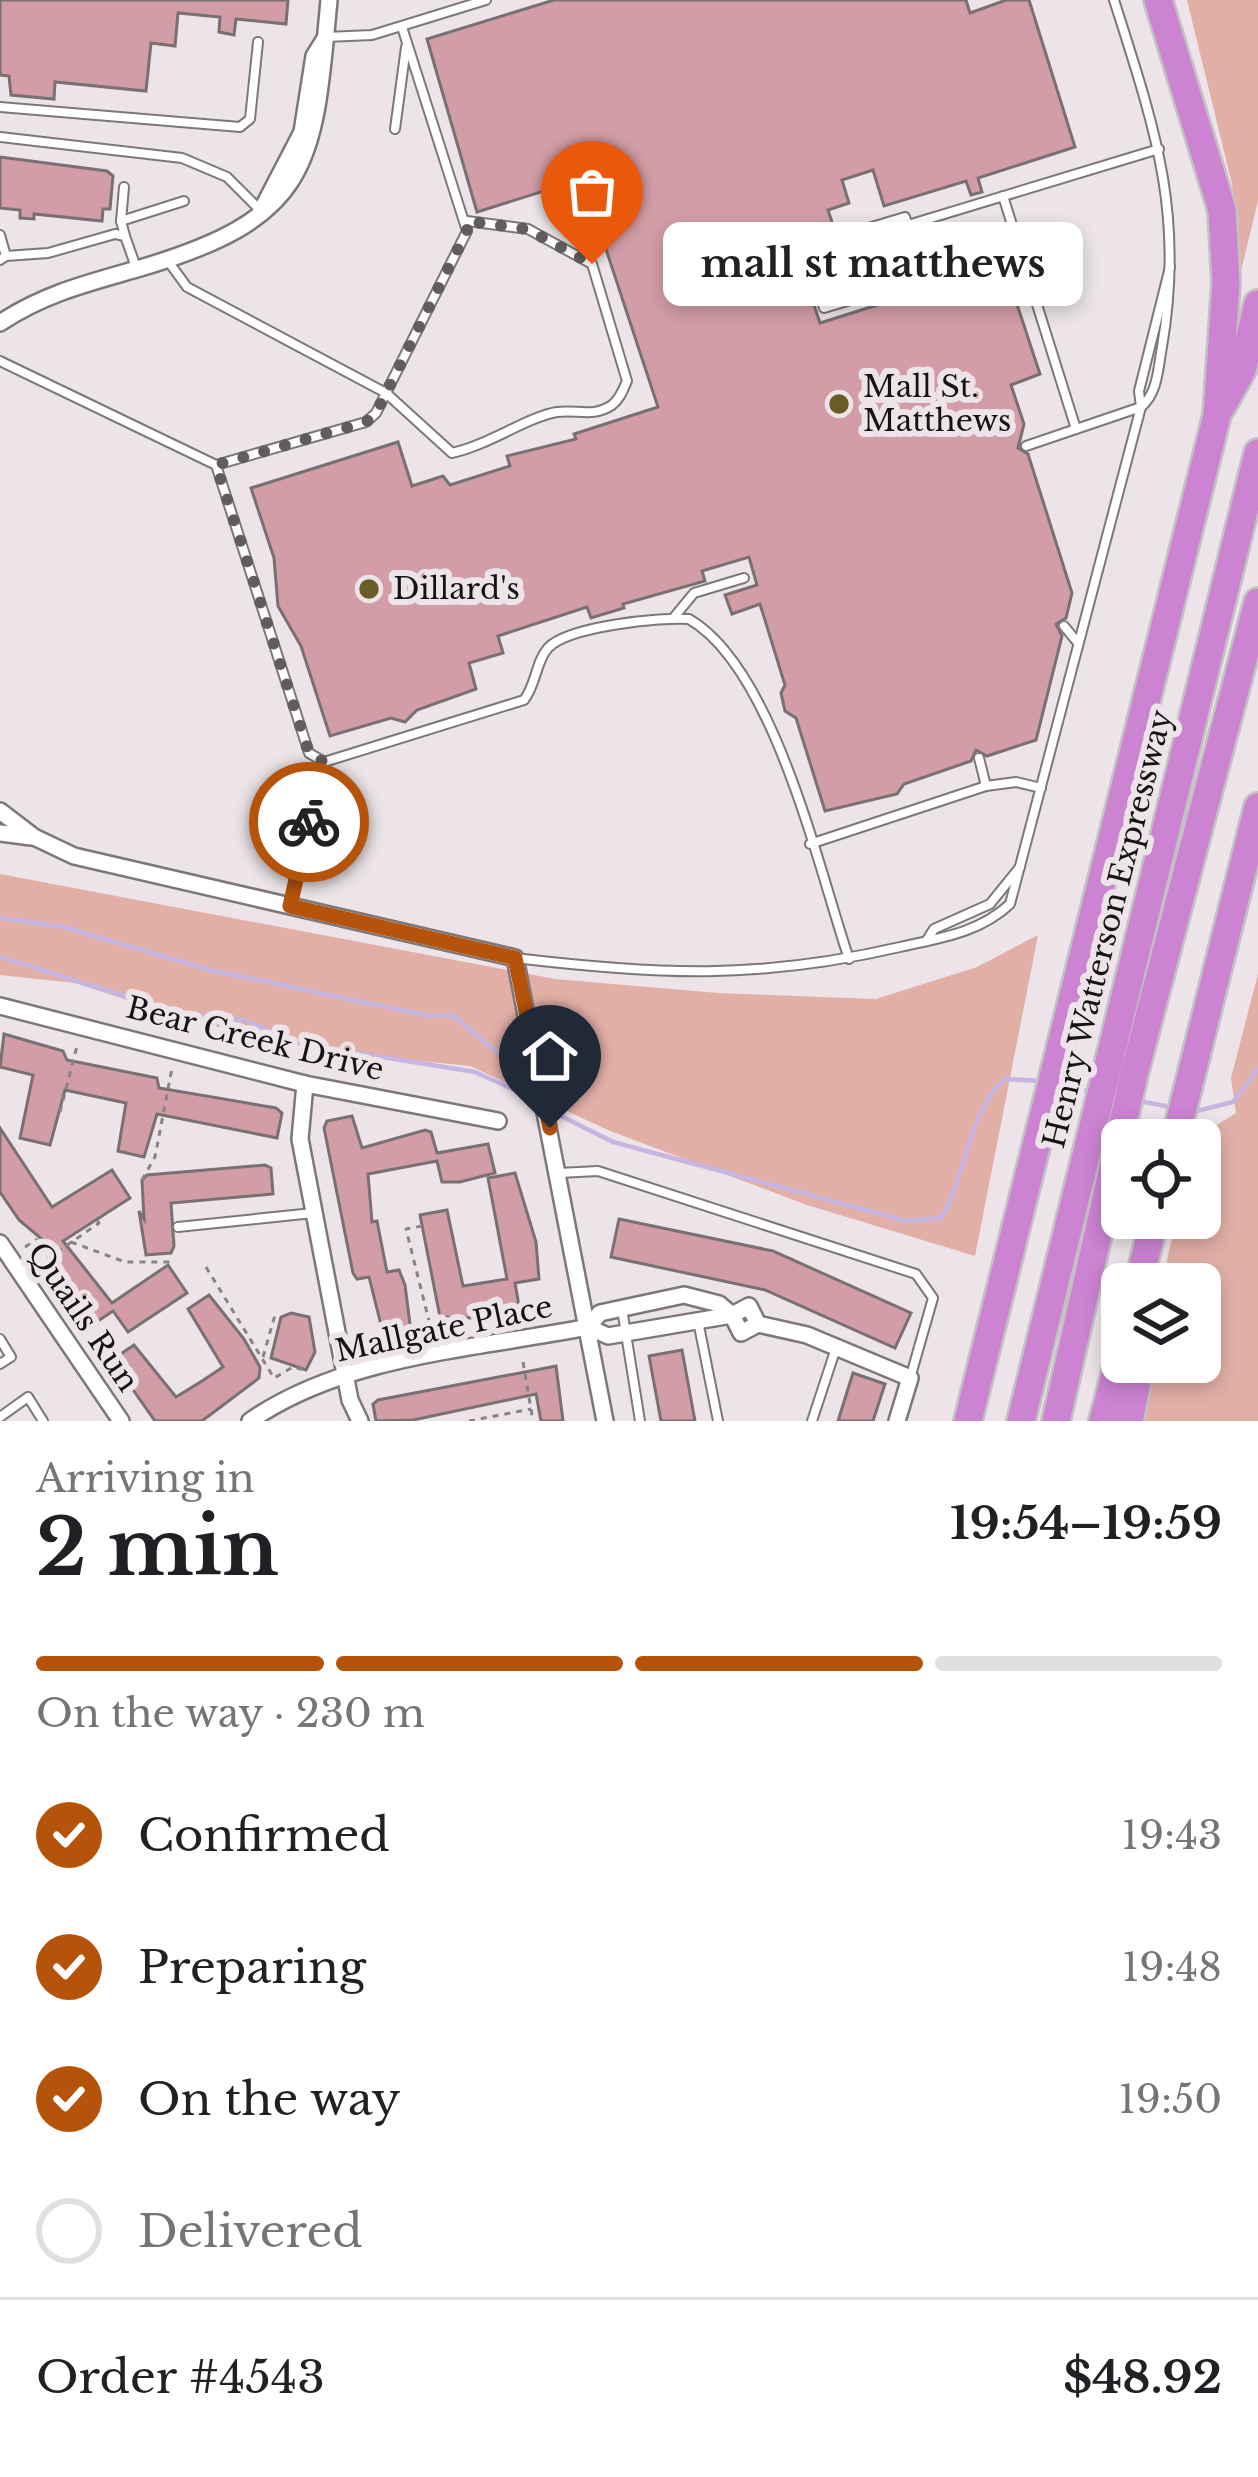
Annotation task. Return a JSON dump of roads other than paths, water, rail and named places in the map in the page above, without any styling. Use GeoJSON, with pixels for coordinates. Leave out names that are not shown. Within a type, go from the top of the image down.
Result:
{"type":"FeatureCollection","features":[{"type":"Feature","properties":{"kind":"highway"},"geometry":{"type":"LineString","coordinates":[[1158,0],[1210,158]]}},
{"type":"Feature","properties":{"kind":"highway"},"geometry":{"type":"LineString","coordinates":[[968,1421],[1217,415],[1226,259],[1210,158],[1173,0]]}},
{"type":"Feature","properties":{"kind":"highway"},"geometry":{"type":"LineString","coordinates":[[1217,415],[1242,370],[1258,304]]}},
{"type":"Feature","properties":{"kind":"highway","name":"Henry Watterson Expressway"},"geometry":{"type":"LineString","coordinates":[[1110,1119],[1258,453]]}},
{"type":"Feature","properties":{"kind":"highway","name":"Henry Watterson Expressway"},"geometry":{"type":"LineString","coordinates":[[1121,1071],[1258,602]]}},
{"type":"Feature","properties":{"kind":"highway"},"geometry":{"type":"LineString","coordinates":[[1182,1119],[1258,807]]}},
{"type":"Feature","properties":{"kind":"highway","name":"Henry Watterson Expressway"},"geometry":{"type":"LineString","coordinates":[[1022,1421],[1101,1150]]}},
{"type":"Feature","properties":{"kind":"highway","name":"Henry Watterson Expressway"},"geometry":{"type":"LineString","coordinates":[[1056,1421],[1101,1168]]}},
{"type":"Feature","properties":{"kind":"highway"},"geometry":{"type":"LineString","coordinates":[[951,1421],[1003,1284]]}},
{"type":"Feature","properties":{"kind":"highway"},"geometry":{"type":"LineString","coordinates":[[1103,1421],[1113,1383]]}},
{"type":"Feature","properties":{"kind":"highway"},"geometry":{"type":"LineString","coordinates":[[1129,1421],[1137,1383]]}},
{"type":"Feature","properties":{"kind":"street"},"geometry":{"type":"LineString","coordinates":[[0,322],[50,293],[218,241],[261,211],[302,132],[314,56],[326,37],[329,0]]}},
{"type":"Feature","properties":{"kind":"street"},"geometry":{"type":"LineString","coordinates":[[0,811],[28,833]]}},
{"type":"Feature","properties":{"kind":"street"},"geometry":{"type":"LineString","coordinates":[[0,822],[74,856],[515,958],[605,1421]]}},
{"type":"Feature","properties":{"kind":"street"},"geometry":{"type":"LineString","coordinates":[[0,833],[28,833]]}},
{"type":"Feature","properties":{"kind":"street","name":"Bear Creek Drive"},"geometry":{"type":"LineString","coordinates":[[0,1006],[305,1084],[498,1121]]}},
{"type":"Feature","properties":{"kind":"street"},"geometry":{"type":"LineString","coordinates":[[305,1084],[300,1139],[344,1374],[360,1421]]}},
{"type":"Feature","properties":{"kind":"street","name":"Quails Run"},"geometry":{"type":"LineString","coordinates":[[0,1243],[121,1421]]}},
{"type":"Feature","properties":{"kind":"street"},"geometry":{"type":"LineString","coordinates":[[588,1327],[600,1313],[683,1295],[719,1304],[732,1316]]}},
{"type":"Feature","properties":{"kind":"street"},"geometry":{"type":"LineString","coordinates":[[588,1327],[608,1336],[732,1316],[749,1306],[758,1324],[837,1347],[910,1378],[897,1421]]}},
{"type":"Feature","properties":{"kind":"street","name":"Mallgate Place"},"geometry":{"type":"LineString","coordinates":[[250,1421],[286,1396],[344,1374],[588,1327]]}},
{"type":"Feature","properties":{"kind":"lane"},"geometry":{"type":"LineString","coordinates":[[326,37],[402,27],[486,0]]}},
{"type":"Feature","properties":{"kind":"lane"},"geometry":{"type":"LineString","coordinates":[[1026,446],[1142,407],[1151,398],[1158,372],[1170,267],[1171,209],[1159,149],[1114,0]]}},
{"type":"Feature","properties":{"kind":"lane"},"geometry":{"type":"LineString","coordinates":[[0,362],[216,465],[366,422],[386,393],[467,231],[402,27]]}},
{"type":"Feature","properties":{"kind":"lane"},"geometry":{"type":"LineString","coordinates":[[0,106],[240,127],[250,119],[258,42]]}},
{"type":"Feature","properties":{"kind":"lane"},"geometry":{"type":"LineString","coordinates":[[395,129],[407,43]]}},
{"type":"Feature","properties":{"kind":"lane"},"geometry":{"type":"LineString","coordinates":[[0,137],[182,158],[227,177],[261,211]]}},
{"type":"Feature","properties":{"kind":"lane"},"geometry":{"type":"LineString","coordinates":[[908,225],[1159,149]]}},
{"type":"Feature","properties":{"kind":"lane"},"geometry":{"type":"LineString","coordinates":[[124,187],[122,221],[136,269]]}},
{"type":"Feature","properties":{"kind":"lane"},"geometry":{"type":"LineString","coordinates":[[1003,196],[1076,429]]}},
{"type":"Feature","properties":{"kind":"lane"},"geometry":{"type":"LineString","coordinates":[[122,221],[184,202]]}},
{"type":"Feature","properties":{"kind":"lane"},"geometry":{"type":"LineString","coordinates":[[905,217],[908,225],[924,278],[824,308],[805,247],[905,217]]}},
{"type":"Feature","properties":{"kind":"lane"},"geometry":{"type":"LineString","coordinates":[[168,260],[187,287],[386,393],[452,453],[561,411],[587,415],[611,406],[622,394],[624,362],[592,264],[527,229],[467,221]]}},
{"type":"Feature","properties":{"kind":"lane"},"geometry":{"type":"LineString","coordinates":[[0,235],[3,258],[125,236]]}},
{"type":"Feature","properties":{"kind":"lane"},"geometry":{"type":"LineString","coordinates":[[515,958],[697,975],[758,974],[926,941],[934,929],[990,904],[1022,864],[1142,407]]}},
{"type":"Feature","properties":{"kind":"lane"},"geometry":{"type":"LineString","coordinates":[[216,465],[309,753],[324,762],[524,700],[547,648],[559,641],[625,622],[644,626],[674,618],[689,619],[725,646],[766,714],[849,959]]}},
{"type":"Feature","properties":{"kind":"lane"},"geometry":{"type":"LineString","coordinates":[[674,618],[694,593],[744,578]]}},
{"type":"Feature","properties":{"kind":"lane"},"geometry":{"type":"LineString","coordinates":[[1064,626],[1079,644]]}},
{"type":"Feature","properties":{"kind":"lane"},"geometry":{"type":"LineString","coordinates":[[979,758],[986,786]]}},
{"type":"Feature","properties":{"kind":"lane"},"geometry":{"type":"LineString","coordinates":[[290,906],[324,762]]}},
{"type":"Feature","properties":{"kind":"lane"},"geometry":{"type":"LineString","coordinates":[[810,844],[986,786],[1008,782],[1041,788]]}},
{"type":"Feature","properties":{"kind":"lane"},"geometry":{"type":"LineString","coordinates":[[559,1173],[598,1171],[916,1274],[933,1298],[910,1378]]}},
{"type":"Feature","properties":{"kind":"lane"},"geometry":{"type":"LineString","coordinates":[[178,1227],[314,1213]]}},
{"type":"Feature","properties":{"kind":"lane"},"geometry":{"type":"LineString","coordinates":[[622,1307],[640,1421]]}},
{"type":"Feature","properties":{"kind":"lane"},"geometry":{"type":"LineString","coordinates":[[698,1319],[718,1421]]}},
{"type":"Feature","properties":{"kind":"lane"},"geometry":{"type":"LineString","coordinates":[[0,1339],[11,1357],[0,1364]]}},
{"type":"Feature","properties":{"kind":"lane"},"geometry":{"type":"LineString","coordinates":[[812,1421],[837,1347]]}},
{"type":"Feature","properties":{"kind":"lane"},"geometry":{"type":"LineString","coordinates":[[0,1417],[28,1397],[43,1421]]}},
{"type":"Feature","properties":{"kind":"waterway"},"geometry":{"type":"LineString","coordinates":[[0,918],[60,926],[210,970],[430,1016],[453,1015],[498,1053],[529,1067]]}},
{"type":"Feature","properties":{"kind":"waterway"},"geometry":{"type":"LineString","coordinates":[[0,957],[179,1013],[248,1021],[295,1043],[475,1072],[537,1100]]}},
{"type":"Feature","properties":{"kind":"waterway"},"geometry":{"type":"LineString","coordinates":[[1193,1112],[1233,1102],[1258,1068]]}},
{"type":"Feature","properties":{"kind":"waterway"},"geometry":{"type":"LineString","coordinates":[[551,1111],[613,1142],[907,1221],[941,1218],[983,1108],[1005,1079],[1040,1081]]}},
{"type":"Feature","properties":{"kind":"waterway"},"geometry":{"type":"LineString","coordinates":[[1063,1086],[1093,1092]]}},
{"type":"Feature","properties":{"kind":"waterway"},"geometry":{"type":"LineString","coordinates":[[1140,1101],[1175,1108]]}},
{"type":"Feature","properties":{"kind":"place","name":"mall st matthews"},"geometry":{"type":"Point","coordinates":[592,264]}},
{"type":"Feature","properties":{"kind":"place","name":"Mall St. Matthews"},"geometry":{"type":"Point","coordinates":[839,404]}},
{"type":"Feature","properties":{"kind":"place","name":"Dillard's"},"geometry":{"type":"Point","coordinates":[369,589]}}]}
